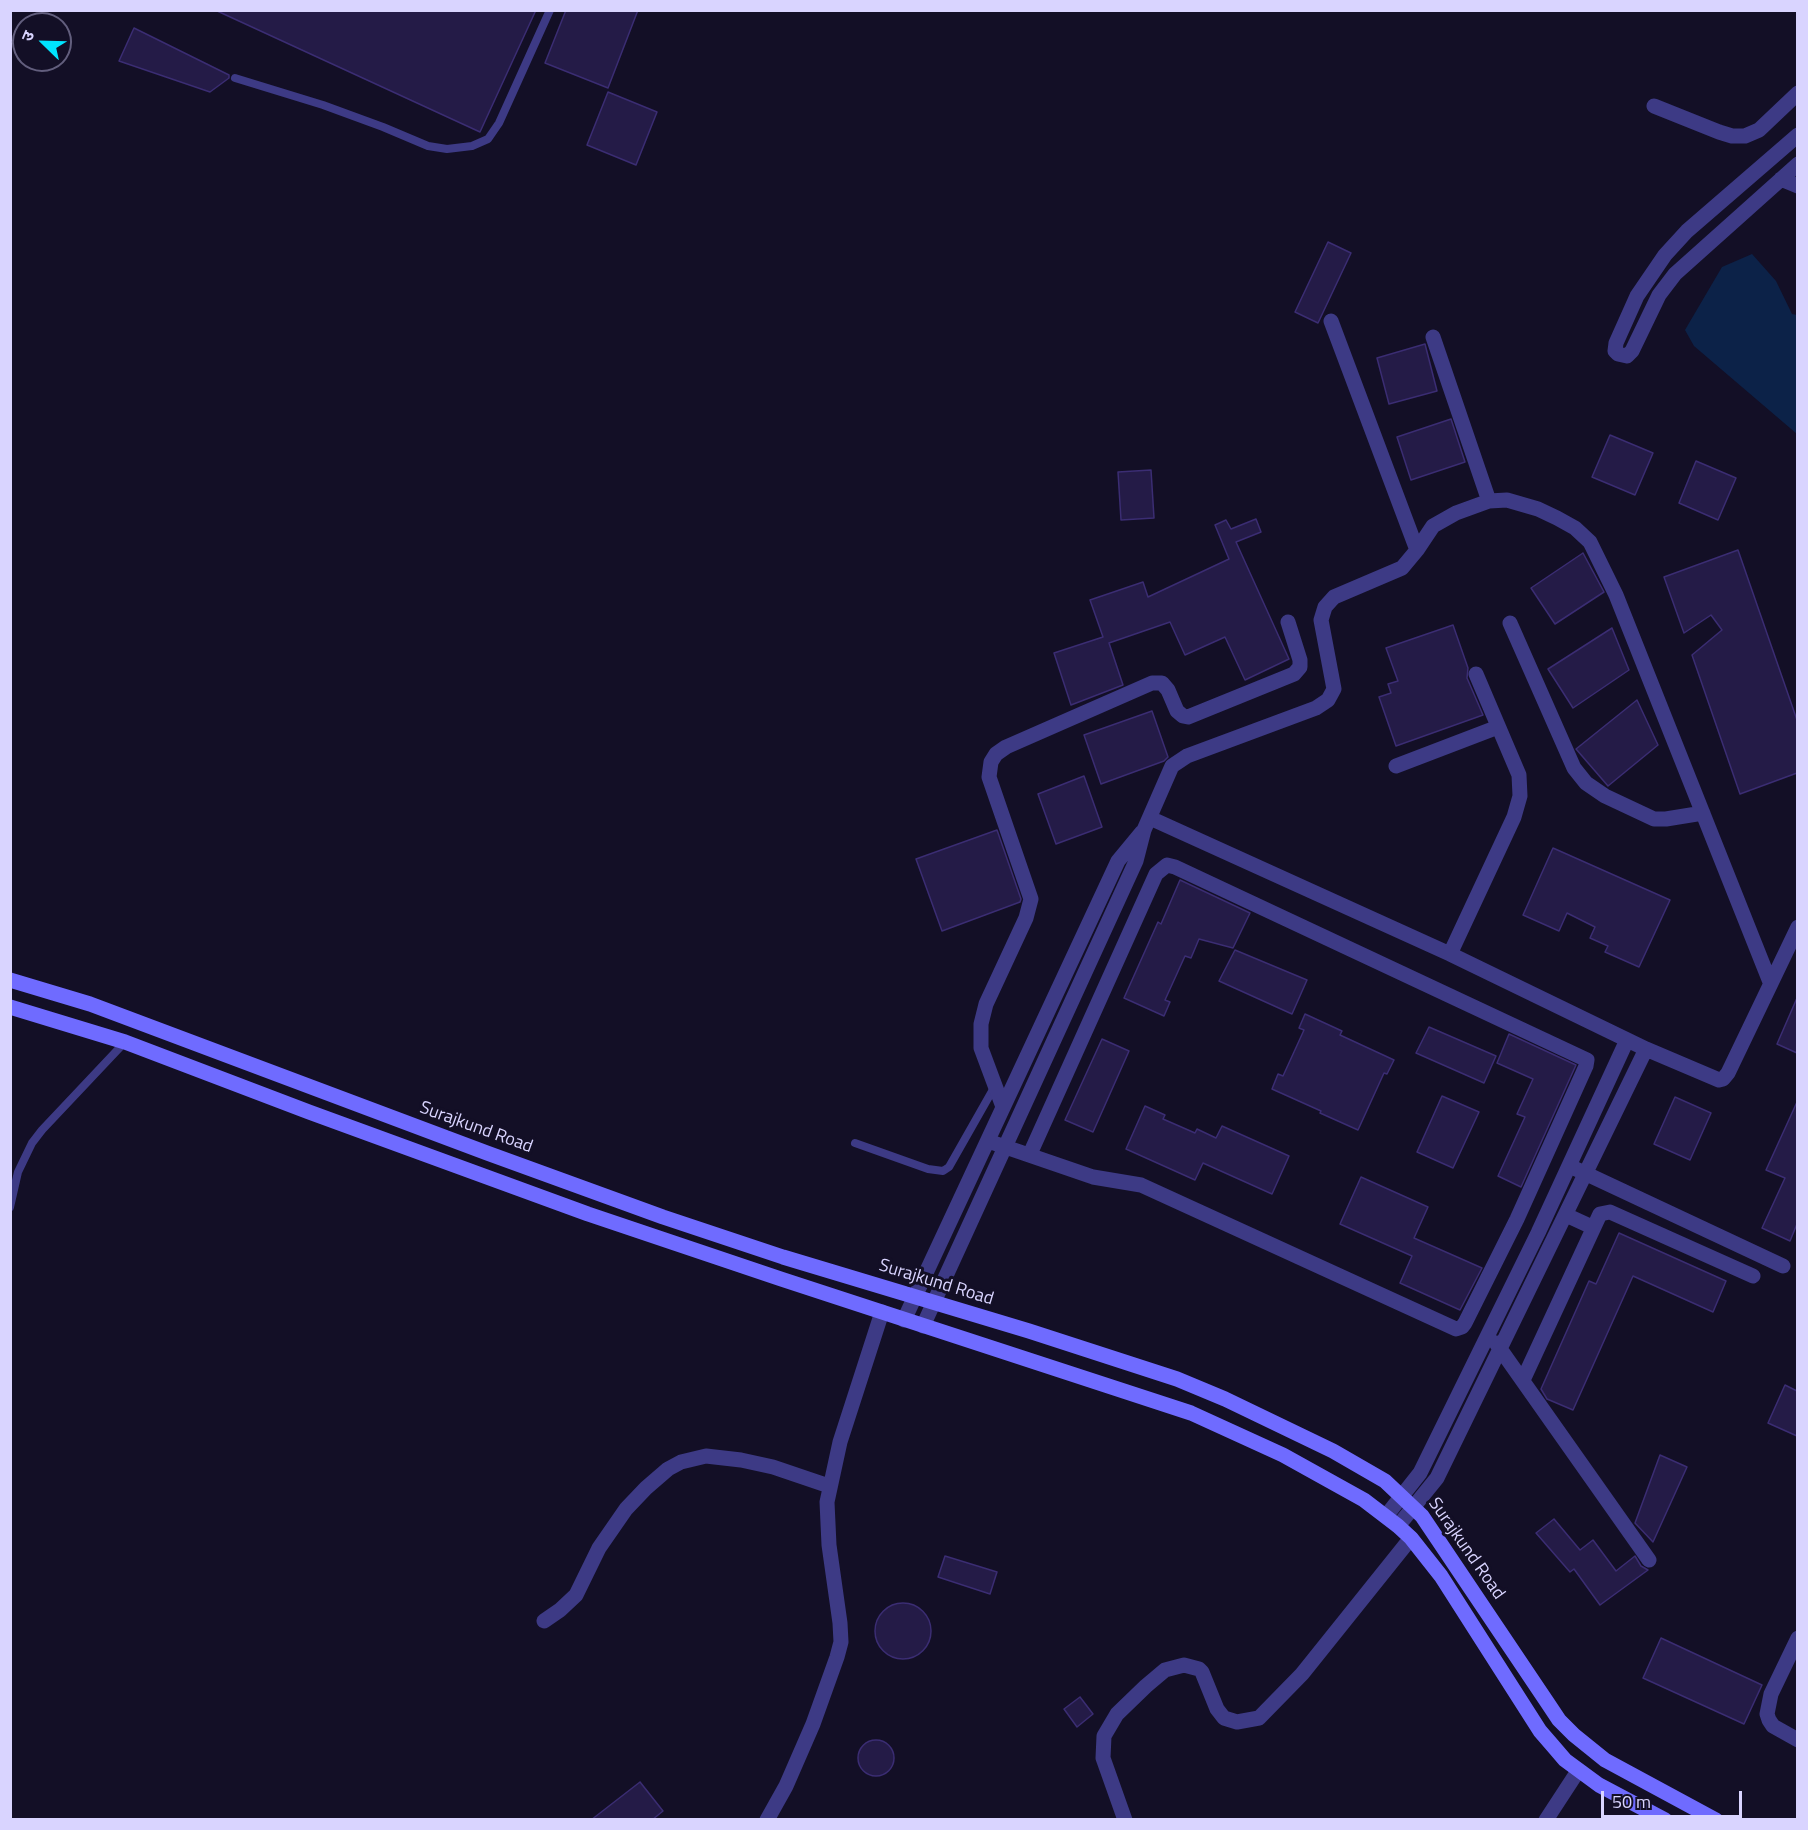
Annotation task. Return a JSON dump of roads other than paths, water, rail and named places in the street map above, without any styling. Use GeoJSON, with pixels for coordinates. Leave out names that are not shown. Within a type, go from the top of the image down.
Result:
{"type":"FeatureCollection","features":[{"type":"Feature","properties":{"kind":"main road","name":"Surajkund Road"},"geometry":{"type":"LineString","coordinates":[[10,980],[90,1004],[663,1217],[783,1257],[1029,1331],[1177,1379],[1225,1399],[1333,1451],[1384,1481],[1414,1508],[1547,1702],[1574,1735],[1605,1760],[1716,1820]]}},
{"type":"Feature","properties":{"kind":"main road","name":"Surajkund Road"},"geometry":{"type":"LineString","coordinates":[[10,1007],[125,1042],[577,1210],[922,1326],[1046,1364],[1191,1413],[1283,1455],[1364,1500],[1411,1538],[1460,1603],[1540,1731],[1565,1760],[1599,1785],[1665,1820]]}},
{"type":"Feature","properties":{"kind":"street"},"geometry":{"type":"LineString","coordinates":[[1654,106],[1719,132],[1732,136],[1745,136],[1759,130],[1797,93]]}},
{"type":"Feature","properties":{"kind":"street"},"geometry":{"type":"LineString","coordinates":[[1797,135],[1687,231],[1665,255],[1637,296],[1616,343],[1615,351],[1618,354],[1627,356],[1632,351],[1659,295],[1674,274],[1797,164]]}},
{"type":"Feature","properties":{"kind":"street"},"geometry":{"type":"LineString","coordinates":[[1781,179],[1797,186]]}},
{"type":"Feature","properties":{"kind":"street"},"geometry":{"type":"LineString","coordinates":[[1331,321],[1417,550]]}},
{"type":"Feature","properties":{"kind":"street"},"geometry":{"type":"LineString","coordinates":[[1433,337],[1489,501]]}},
{"type":"Feature","properties":{"kind":"street"},"geometry":{"type":"LineString","coordinates":[[922,1326],[1136,861],[1147,824],[1172,766],[1180,759],[1316,708],[1328,700],[1334,689],[1321,620],[1325,607],[1334,597],[1402,568],[1428,532],[1441,520],[1473,506],[1489,501],[1507,500],[1538,509],[1575,528],[1590,542],[1616,595],[1770,982]]}},
{"type":"Feature","properties":{"kind":"street"},"geometry":{"type":"LineString","coordinates":[[1003,1107],[981,1048],[981,1024],[986,1004],[1026,918],[1030,899],[989,777],[991,762],[996,754],[1006,747],[1152,683],[1162,683],[1168,690],[1177,711],[1188,717],[1294,674],[1300,667],[1300,660],[1288,622]]}},
{"type":"Feature","properties":{"kind":"street"},"geometry":{"type":"LineString","coordinates":[[1510,623],[1574,768],[1586,783],[1605,796],[1654,819],[1703,813]]}},
{"type":"Feature","properties":{"kind":"street"},"geometry":{"type":"LineString","coordinates":[[1450,954],[1518,807],[1520,796],[1519,775],[1476,674]]}},
{"type":"Feature","properties":{"kind":"street"},"geometry":{"type":"LineString","coordinates":[[1396,766],[1498,727]]}},
{"type":"Feature","properties":{"kind":"street"},"geometry":{"type":"LineString","coordinates":[[1147,824],[1450,954],[1646,1049],[1714,1079],[1723,1079],[1728,1073],[1797,927]]}},
{"type":"Feature","properties":{"kind":"street"},"geometry":{"type":"LineString","coordinates":[[904,1320],[1118,861],[1147,824]]}},
{"type":"Feature","properties":{"kind":"street"},"geometry":{"type":"LineString","coordinates":[[988,1141],[1093,1177],[1141,1185],[1451,1328],[1462,1327],[1517,1219],[1586,1066],[1586,1058],[1176,867],[1167,865],[1156,873],[1030,1154]]}},
{"type":"Feature","properties":{"kind":"street"},"geometry":{"type":"LineString","coordinates":[[1386,1516],[1420,1473],[1538,1233],[1627,1040]]}},
{"type":"Feature","properties":{"kind":"street"},"geometry":{"type":"LineString","coordinates":[[1398,1526],[1437,1478],[1646,1049]]}},
{"type":"Feature","properties":{"kind":"street"},"geometry":{"type":"LineString","coordinates":[[1569,1166],[1783,1266]]}},
{"type":"Feature","properties":{"kind":"street"},"geometry":{"type":"LineString","coordinates":[[1523,1380],[1600,1214],[1610,1212],[1753,1276]]}},
{"type":"Feature","properties":{"kind":"street"},"geometry":{"type":"LineString","coordinates":[[1566,1215],[1592,1227]]}},
{"type":"Feature","properties":{"kind":"street"},"geometry":{"type":"LineString","coordinates":[[1517,1219],[1538,1233]]}},
{"type":"Feature","properties":{"kind":"street"},"geometry":{"type":"LineString","coordinates":[[767,1820],[782,1796],[813,1725],[837,1657],[840,1623],[826,1518],[829,1486],[852,1403],[882,1312]]}},
{"type":"Feature","properties":{"kind":"street"},"geometry":{"type":"LineString","coordinates":[[1488,1333],[1649,1560]]}},
{"type":"Feature","properties":{"kind":"street"},"geometry":{"type":"LineString","coordinates":[[544,1621],[568,1604],[576,1595],[599,1548],[626,1509],[668,1469],[681,1462],[706,1456],[741,1460],[773,1467],[829,1486]]}},
{"type":"Feature","properties":{"kind":"street"},"geometry":{"type":"LineString","coordinates":[[1125,1820],[1104,1758],[1102,1745],[1109,1726],[1124,1707],[1165,1670],[1184,1665],[1202,1672],[1217,1709],[1224,1719],[1248,1722],[1259,1718],[1302,1674],[1411,1538]]}},
{"type":"Feature","properties":{"kind":"street"},"geometry":{"type":"LineString","coordinates":[[1797,1638],[1771,1694],[1767,1714],[1773,1726],[1797,1740]]}},
{"type":"Feature","properties":{"kind":"street"},"geometry":{"type":"LineString","coordinates":[[1546,1820],[1578,1771]]}},
{"type":"Feature","properties":{"kind":"lane"},"geometry":{"type":"LineString","coordinates":[[234,78],[323,105],[428,146],[447,149],[472,146],[488,139],[500,123],[550,10]]}},
{"type":"Feature","properties":{"kind":"lane"},"geometry":{"type":"LineString","coordinates":[[10,1207],[18,1172],[32,1143],[125,1042]]}},
{"type":"Feature","properties":{"kind":"lane"},"geometry":{"type":"LineString","coordinates":[[855,1143],[928,1169],[944,1171],[949,1167],[995,1086]]}},
{"type":"Feature","properties":{"kind":"water"},"geometry":{"type":"Polygon","coordinates":[[[1752,254],[1776,281],[1792,314],[1797,315],[1797,434],[1694,346],[1685,330],[1722,267],[1752,254]]]}}]}
